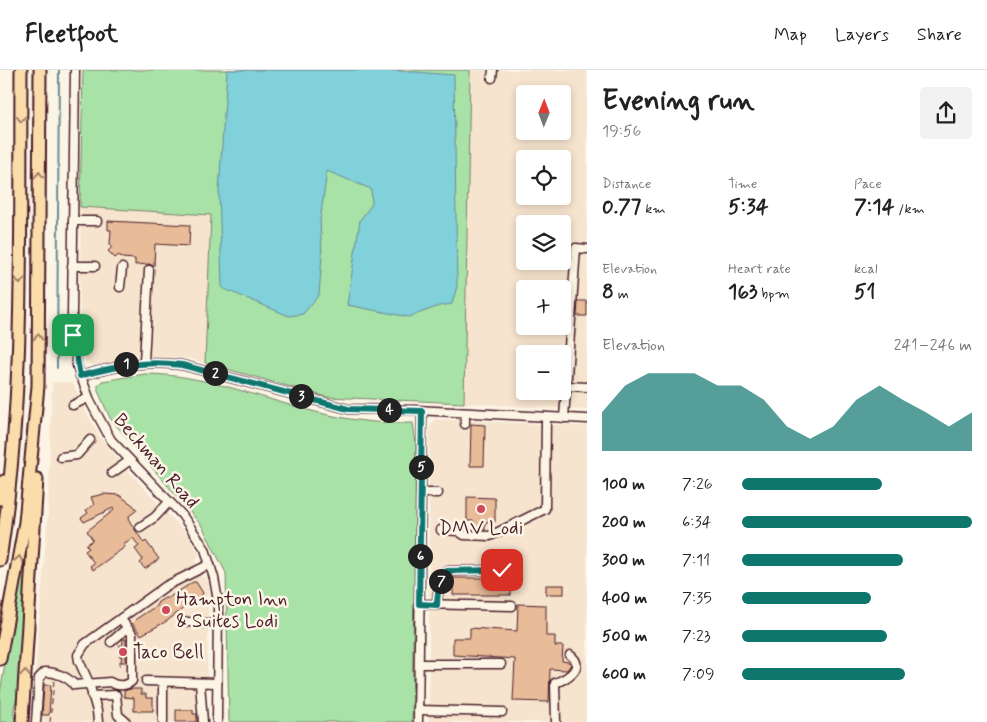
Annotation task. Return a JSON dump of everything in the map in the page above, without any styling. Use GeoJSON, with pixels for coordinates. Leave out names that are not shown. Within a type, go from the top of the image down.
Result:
{"type":"FeatureCollection","features":[{"type":"Feature","properties":{"kind":"highway"},"geometry":{"type":"LineString","coordinates":[[0,560],[10,486],[19,364],[21,70]]}},
{"type":"Feature","properties":{"kind":"highway"},"geometry":{"type":"LineString","coordinates":[[22,722],[39,454],[40,70]]}},
{"type":"Feature","properties":{"kind":"highway"},"geometry":{"type":"LineString","coordinates":[[0,659],[25,522],[38,386]]}},
{"type":"Feature","properties":{"kind":"highway"},"geometry":{"type":"LineString","coordinates":[[0,499],[16,418]]}},
{"type":"Feature","properties":{"kind":"street","name":"Beckman Road"},"geometry":{"type":"LineString","coordinates":[[75,70],[72,266],[73,335],[80,376],[100,423],[129,461],[169,502],[198,537],[210,564],[217,588],[217,722]]}},
{"type":"Feature","properties":{"kind":"street"},"geometry":{"type":"LineString","coordinates":[[73,221],[97,221]]}},
{"type":"Feature","properties":{"kind":"street"},"geometry":{"type":"LineString","coordinates":[[569,345],[576,248],[587,249]]}},
{"type":"Feature","properties":{"kind":"street"},"geometry":{"type":"LineString","coordinates":[[72,266],[95,266]]}},
{"type":"Feature","properties":{"kind":"street"},"geometry":{"type":"LineString","coordinates":[[120,287],[122,268]]}},
{"type":"Feature","properties":{"kind":"street"},"geometry":{"type":"LineString","coordinates":[[144,362],[149,270]]}},
{"type":"Feature","properties":{"kind":"street"},"geometry":{"type":"LineString","coordinates":[[80,376],[120,365],[144,362],[182,365],[348,409],[587,419]]}},
{"type":"Feature","properties":{"kind":"street"},"geometry":{"type":"LineString","coordinates":[[571,386],[587,387]]}},
{"type":"Feature","properties":{"kind":"street"},"geometry":{"type":"LineString","coordinates":[[73,405],[88,398]]}},
{"type":"Feature","properties":{"kind":"street"},"geometry":{"type":"LineString","coordinates":[[564,418],[565,400]]}},
{"type":"Feature","properties":{"kind":"street"},"geometry":{"type":"LineString","coordinates":[[418,722],[422,411]]}},
{"type":"Feature","properties":{"kind":"street"},"geometry":{"type":"LineString","coordinates":[[465,413],[465,424]]}},
{"type":"Feature","properties":{"kind":"street"},"geometry":{"type":"LineString","coordinates":[[442,530],[458,531],[464,535],[490,536],[545,509],[546,417]]}},
{"type":"Feature","properties":{"kind":"street"},"geometry":{"type":"LineString","coordinates":[[61,457],[77,455],[90,440]]}},
{"type":"Feature","properties":{"kind":"street"},"geometry":{"type":"LineString","coordinates":[[112,473],[129,461]]}},
{"type":"Feature","properties":{"kind":"street"},"geometry":{"type":"LineString","coordinates":[[421,493],[438,493]]}},
{"type":"Feature","properties":{"kind":"street"},"geometry":{"type":"LineString","coordinates":[[140,527],[154,517],[169,502]]}},
{"type":"Feature","properties":{"kind":"street"},"geometry":{"type":"LineString","coordinates":[[98,722],[89,684],[79,661],[80,649],[166,586],[210,564]]}},
{"type":"Feature","properties":{"kind":"street"},"geometry":{"type":"LineString","coordinates":[[437,605],[437,594],[447,571],[502,570]]}},
{"type":"Feature","properties":{"kind":"street"},"geometry":{"type":"LineString","coordinates":[[419,604],[512,606]]}},
{"type":"Feature","properties":{"kind":"street"},"geometry":{"type":"LineString","coordinates":[[36,722],[39,678],[41,674],[52,672],[71,681],[74,685],[110,682],[114,685],[126,685],[132,681],[133,638],[121,618]]}},
{"type":"Feature","properties":{"kind":"street"},"geometry":{"type":"LineString","coordinates":[[188,622],[218,624]]}},
{"type":"Feature","properties":{"kind":"street"},"geometry":{"type":"LineString","coordinates":[[113,640],[127,628]]}},
{"type":"Feature","properties":{"kind":"street"},"geometry":{"type":"LineString","coordinates":[[556,722],[555,683],[573,675],[576,670],[574,657],[570,655]]}},
{"type":"Feature","properties":{"kind":"street"},"geometry":{"type":"LineString","coordinates":[[418,664],[501,664]]}},
{"type":"Feature","properties":{"kind":"street"},"geometry":{"type":"LineString","coordinates":[[146,681],[218,683]]}},
{"type":"Feature","properties":{"kind":"street"},"geometry":{"type":"LineString","coordinates":[[163,682],[163,722]]}},
{"type":"Feature","properties":{"kind":"street"},"geometry":{"type":"LineString","coordinates":[[200,683],[203,722]]}},
{"type":"Feature","properties":{"kind":"street"},"geometry":{"type":"LineString","coordinates":[[92,696],[116,695],[118,715],[126,722]]}},
{"type":"Feature","properties":{"kind":"street"},"geometry":{"type":"LineString","coordinates":[[418,710],[502,712]]}},
{"type":"Feature","properties":{"kind":"path"},"geometry":{"type":"LineString","coordinates":[[113,640],[120,642],[120,666]]}},
{"type":"Feature","properties":{"kind":"path"},"geometry":{"type":"LineString","coordinates":[[50,722],[54,681]]}},
{"type":"Feature","properties":{"kind":"shaded area"},"geometry":{"type":"Polygon","coordinates":[[[470,70],[587,70],[587,410],[464,403],[470,70]]]}},
{"type":"Feature","properties":{"kind":"shaded area"},"geometry":{"type":"Polygon","coordinates":[[[80,207],[211,215],[205,363],[190,359],[153,356],[137,357],[94,366],[86,362],[81,337],[79,273],[82,260],[80,258],[80,207]]]}},
{"type":"Feature","properties":{"kind":"shaded area"},"geometry":{"type":"Polygon","coordinates":[[[52,382],[73,383],[100,437],[132,475],[186,533],[199,553],[196,562],[199,575],[207,578],[209,587],[206,722],[31,722],[48,513],[52,382]]]}},
{"type":"Feature","properties":{"kind":"shaded area"},"geometry":{"type":"Polygon","coordinates":[[[434,419],[587,426],[587,722],[429,722],[429,430],[434,419]]]}},
{"type":"Feature","properties":{"kind":"green space"},"geometry":{"type":"Polygon","coordinates":[[[83,70],[470,70],[464,403],[327,397],[205,363],[211,215],[80,207],[83,70]]]}},
{"type":"Feature","properties":{"kind":"green space"},"geometry":{"type":"Polygon","coordinates":[[[145,374],[169,375],[215,384],[306,410],[339,417],[381,422],[413,423],[416,443],[412,722],[229,722],[226,573],[202,526],[110,418],[98,391],[98,385],[102,381],[145,374]]]}},
{"type":"Feature","properties":{"kind":"green space"},"geometry":{"type":"Polygon","coordinates":[[[29,523],[19,696],[15,702],[14,709],[16,722],[0,722],[0,693],[29,523]]]}},
{"type":"Feature","properties":{"kind":"water"},"geometry":{"type":"Polygon","coordinates":[[[227,70],[388,70],[454,75],[457,286],[452,304],[439,306],[409,317],[347,305],[360,220],[372,204],[371,189],[327,171],[320,221],[322,256],[319,295],[303,314],[289,316],[222,288],[219,190],[227,70]]]}},
{"type":"Feature","properties":{"kind":"building"},"geometry":{"type":"Polygon","coordinates":[[[108,221],[190,225],[189,246],[155,244],[154,266],[149,264],[135,265],[135,259],[122,258],[119,255],[115,258],[108,251],[112,247],[110,244],[111,230],[108,230],[108,221]]]}},
{"type":"Feature","properties":{"kind":"building"},"geometry":{"type":"Polygon","coordinates":[[[578,301],[587,301],[587,316],[577,316],[578,301]]]}},
{"type":"Feature","properties":{"kind":"building"},"geometry":{"type":"Polygon","coordinates":[[[471,424],[485,425],[484,466],[470,466],[471,424]]]}},
{"type":"Feature","properties":{"kind":"building"},"geometry":{"type":"Polygon","coordinates":[[[104,494],[119,495],[137,510],[129,516],[130,522],[144,543],[146,541],[159,559],[145,569],[140,563],[143,560],[135,549],[139,546],[133,538],[123,544],[125,547],[93,570],[90,566],[94,563],[85,551],[89,548],[86,545],[93,540],[87,531],[114,510],[113,508],[84,522],[81,518],[88,513],[86,510],[94,505],[91,497],[104,494]]]}},
{"type":"Feature","properties":{"kind":"building","name":"DMV Lodi"},"geometry":{"type":"Polygon","coordinates":[[[467,497],[495,498],[495,522],[485,522],[485,530],[474,530],[474,521],[467,521],[467,497]]]}},
{"type":"Feature","properties":{"kind":"building"},"geometry":{"type":"Polygon","coordinates":[[[453,578],[511,578],[511,595],[453,595],[453,578]]]}},
{"type":"Feature","properties":{"kind":"building","name":"Hampton Inn & Suites Lodi"},"geometry":{"type":"Polygon","coordinates":[[[196,582],[203,593],[200,598],[167,621],[141,635],[132,623],[156,606],[158,602],[196,582]]]}},
{"type":"Feature","properties":{"kind":"building"},"geometry":{"type":"Polygon","coordinates":[[[546,585],[564,585],[564,594],[546,594],[546,585]]]}},
{"type":"Feature","properties":{"kind":"building"},"geometry":{"type":"Polygon","coordinates":[[[518,604],[546,605],[546,636],[555,636],[555,646],[563,646],[562,661],[571,664],[567,670],[550,669],[549,702],[513,701],[515,659],[453,655],[453,638],[470,638],[470,628],[517,631],[518,604]]]}},
{"type":"Feature","properties":{"kind":"building"},"geometry":{"type":"Polygon","coordinates":[[[123,639],[126,639],[126,662],[121,662],[123,639]]]}},
{"type":"Feature","properties":{"kind":"building"},"geometry":{"type":"Polygon","coordinates":[[[44,685],[51,685],[49,715],[42,715],[44,685]]]}},
{"type":"Feature","properties":{"kind":"building"},"geometry":{"type":"Polygon","coordinates":[[[141,689],[141,694],[146,694],[146,698],[153,698],[153,711],[134,711],[134,698],[124,697],[124,691],[141,689]]]}},
{"type":"Feature","properties":{"kind":"building"},"geometry":{"type":"Polygon","coordinates":[[[176,710],[193,710],[193,714],[197,714],[197,722],[176,722],[176,710]]]}},
{"type":"Feature","properties":{"kind":"waterway"},"geometry":{"type":"LineString","coordinates":[[57,368],[59,70]]}},
{"type":"Feature","properties":{"kind":"place","name":"DMV Lodi"},"geometry":{"type":"Point","coordinates":[481,509]}},
{"type":"Feature","properties":{"kind":"place","name":"Hampton Inn & Suites Lodi"},"geometry":{"type":"Point","coordinates":[166,610]}},
{"type":"Feature","properties":{"kind":"place","name":"Taco Bell"},"geometry":{"type":"Point","coordinates":[123,652]}},
{"type":"Feature","properties":{"kind":"route"},"geometry":{"type":"LineString","coordinates":[[73,335],[80,376],[120,365],[162,362],[223,375],[348,409],[422,411],[419,604],[437,605],[437,594],[447,571],[502,570]]}}]}
